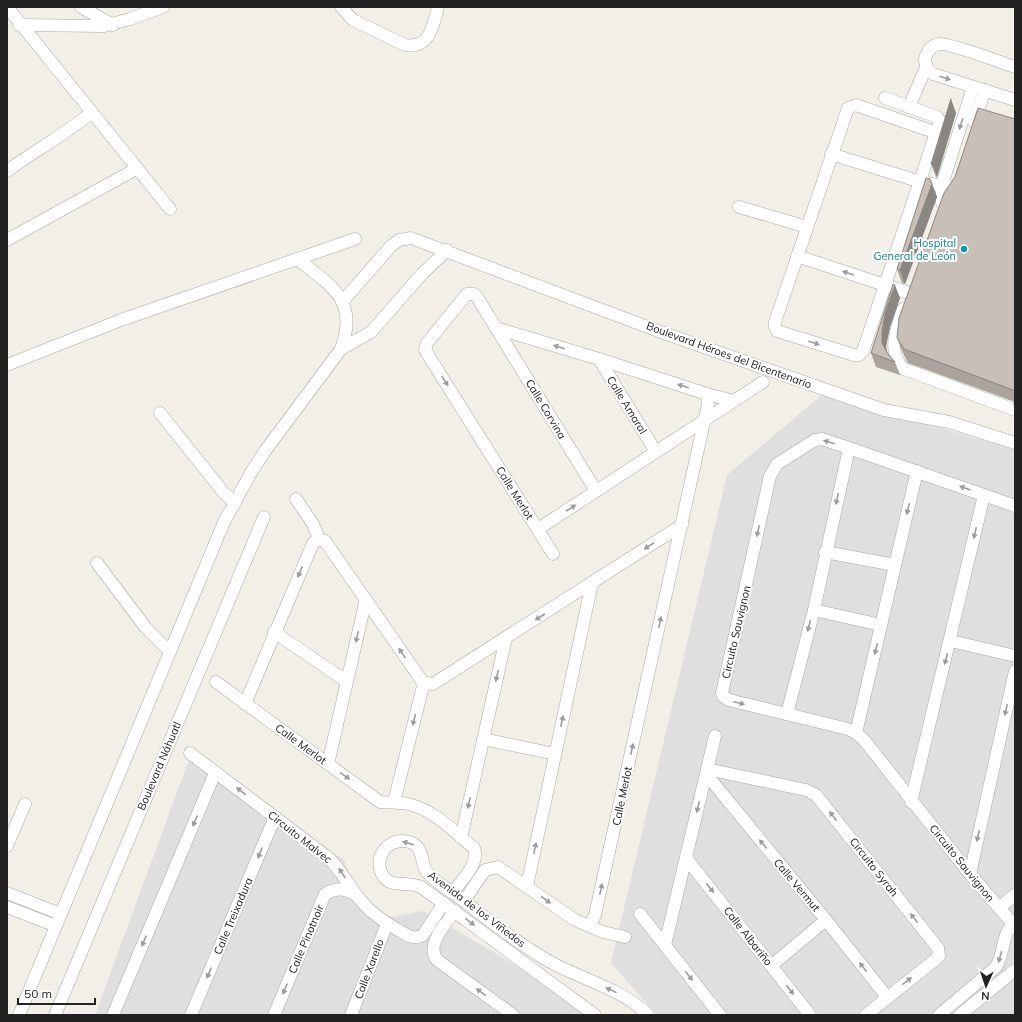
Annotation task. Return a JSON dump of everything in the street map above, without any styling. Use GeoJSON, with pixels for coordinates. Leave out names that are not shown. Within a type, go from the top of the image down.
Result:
{"type":"FeatureCollection","features":[{"type":"Feature","properties":{"kind":"street"},"geometry":{"type":"LineString","coordinates":[[81,7],[113,25]]}},
{"type":"Feature","properties":{"kind":"street"},"geometry":{"type":"LineString","coordinates":[[19,25],[113,25],[163,7]]}},
{"type":"Feature","properties":{"kind":"street"},"geometry":{"type":"LineString","coordinates":[[341,7],[353,20],[405,45],[412,46],[420,44],[426,40],[432,28],[438,7]]}},
{"type":"Feature","properties":{"kind":"street"},"geometry":{"type":"LineString","coordinates":[[7,8],[19,25],[170,209]]}},
{"type":"Feature","properties":{"kind":"street"},"geometry":{"type":"LineString","coordinates":[[909,107],[926,67],[925,58],[927,52],[932,47],[940,44],[1015,67]]}},
{"type":"Feature","properties":{"kind":"street"},"geometry":{"type":"LineString","coordinates":[[926,67],[933,74],[1015,100]]}},
{"type":"Feature","properties":{"kind":"street"},"geometry":{"type":"LineString","coordinates":[[941,207],[979,88]]}},
{"type":"Feature","properties":{"kind":"street"},"geometry":{"type":"LineString","coordinates":[[885,98],[939,118],[940,121],[937,133],[921,182],[862,351],[856,355],[777,331],[775,322],[846,111],[852,105],[937,133]]}},
{"type":"Feature","properties":{"kind":"street"},"geometry":{"type":"LineString","coordinates":[[7,171],[73,127],[91,113]]}},
{"type":"Feature","properties":{"kind":"street"},"geometry":{"type":"LineString","coordinates":[[831,154],[921,182],[947,187]]}},
{"type":"Feature","properties":{"kind":"street"},"geometry":{"type":"LineString","coordinates":[[7,240],[136,169]]}},
{"type":"Feature","properties":{"kind":"street"},"geometry":{"type":"LineString","coordinates":[[739,207],[807,227]]}},
{"type":"Feature","properties":{"kind":"street","name":"Boulevard Héroes del Bicentenario"},"geometry":{"type":"LineString","coordinates":[[343,301],[391,246],[399,240],[410,238],[447,250],[661,332],[884,410],[949,422],[1015,443]]}},
{"type":"Feature","properties":{"kind":"street"},"geometry":{"type":"LineString","coordinates":[[7,365],[121,320],[243,280],[355,239]]}},
{"type":"Feature","properties":{"kind":"street"},"geometry":{"type":"LineString","coordinates":[[341,349],[371,332],[422,274],[447,250]]}},
{"type":"Feature","properties":{"kind":"street"},"geometry":{"type":"LineString","coordinates":[[797,256],[885,286],[910,289],[895,337],[894,353],[898,364],[912,373],[1015,410]]}},
{"type":"Feature","properties":{"kind":"street"},"geometry":{"type":"LineString","coordinates":[[18,1015],[224,522],[252,471],[265,451],[341,349],[347,334],[347,313],[343,301],[330,284],[297,259]]}},
{"type":"Feature","properties":{"kind":"street","name":"Calle Corvina"},"geometry":{"type":"LineString","coordinates":[[470,294],[477,297],[596,491]]}},
{"type":"Feature","properties":{"kind":"street","name":"Calle Merlot"},"geometry":{"type":"LineString","coordinates":[[470,294],[464,296],[427,343],[426,350],[538,529],[763,382]]}},
{"type":"Feature","properties":{"kind":"street"},"geometry":{"type":"LineString","coordinates":[[496,328],[707,394],[734,401]]}},
{"type":"Feature","properties":{"kind":"street","name":"Calle Amaral"},"geometry":{"type":"LineString","coordinates":[[599,359],[656,452]]}},
{"type":"Feature","properties":{"kind":"street"},"geometry":{"type":"LineString","coordinates":[[705,420],[708,404],[707,394]]}},
{"type":"Feature","properties":{"kind":"street"},"geometry":{"type":"LineString","coordinates":[[160,413],[224,493],[235,503]]}},
{"type":"Feature","properties":{"kind":"street","name":"Calle Merlot"},"geometry":{"type":"LineString","coordinates":[[590,926],[595,915],[705,420]]}},
{"type":"Feature","properties":{"kind":"street"},"geometry":{"type":"LineString","coordinates":[[683,434],[694,441],[698,450]]}},
{"type":"Feature","properties":{"kind":"street","name":"Circuito Sauvignon"},"geometry":{"type":"LineString","coordinates":[[1014,923],[970,874],[911,802],[864,740],[856,733],[848,729],[729,700],[726,699],[722,693],[770,476],[777,464],[815,440],[822,439],[1015,506]]}},
{"type":"Feature","properties":{"kind":"street"},"geometry":{"type":"LineString","coordinates":[[787,714],[814,610],[825,552],[850,448]]}},
{"type":"Feature","properties":{"kind":"street"},"geometry":{"type":"LineString","coordinates":[[856,733],[917,471]]}},
{"type":"Feature","properties":{"kind":"street"},"geometry":{"type":"LineString","coordinates":[[911,802],[951,641],[984,495]]}},
{"type":"Feature","properties":{"kind":"street"},"geometry":{"type":"LineString","coordinates":[[296,499],[313,524],[319,539],[325,541],[414,670],[426,684],[436,684],[682,525]]}},
{"type":"Feature","properties":{"kind":"street","name":"Boulevard Náhuatl"},"geometry":{"type":"LineString","coordinates":[[55,1015],[264,517]]}},
{"type":"Feature","properties":{"kind":"street"},"geometry":{"type":"LineString","coordinates":[[538,529],[553,554]]}},
{"type":"Feature","properties":{"kind":"street"},"geometry":{"type":"LineString","coordinates":[[662,537],[673,545],[676,552]]}},
{"type":"Feature","properties":{"kind":"street"},"geometry":{"type":"LineString","coordinates":[[245,704],[274,632],[313,543],[319,539]]}},
{"type":"Feature","properties":{"kind":"street"},"geometry":{"type":"LineString","coordinates":[[825,552],[895,566]]}},
{"type":"Feature","properties":{"kind":"street"},"geometry":{"type":"LineString","coordinates":[[97,562],[146,628],[169,651]]}},
{"type":"Feature","properties":{"kind":"street"},"geometry":{"type":"LineString","coordinates":[[527,886],[592,583]]}},
{"type":"Feature","properties":{"kind":"street"},"geometry":{"type":"LineString","coordinates":[[328,764],[366,599]]}},
{"type":"Feature","properties":{"kind":"street"},"geometry":{"type":"LineString","coordinates":[[814,610],[881,625]]}},
{"type":"Feature","properties":{"kind":"street"},"geometry":{"type":"LineString","coordinates":[[274,632],[346,681]]}},
{"type":"Feature","properties":{"kind":"street"},"geometry":{"type":"LineString","coordinates":[[461,838],[506,638]]}},
{"type":"Feature","properties":{"kind":"street"},"geometry":{"type":"LineString","coordinates":[[951,641],[1015,656]]}},
{"type":"Feature","properties":{"kind":"street"},"geometry":{"type":"LineString","coordinates":[[970,874],[1015,671]]}},
{"type":"Feature","properties":{"kind":"street","name":"Calle Merlot"},"geometry":{"type":"LineString","coordinates":[[216,682],[380,802],[408,804],[425,809],[438,817],[474,848],[476,854],[474,864],[452,892]]}},
{"type":"Feature","properties":{"kind":"street"},"geometry":{"type":"LineString","coordinates":[[394,802],[422,690],[426,684]]}},
{"type":"Feature","properties":{"kind":"street"},"geometry":{"type":"LineString","coordinates":[[665,945],[715,736]]}},
{"type":"Feature","properties":{"kind":"street"},"geometry":{"type":"LineString","coordinates":[[483,739],[555,754]]}},
{"type":"Feature","properties":{"kind":"street","name":"Circuito Malvec"},"geometry":{"type":"LineString","coordinates":[[190,753],[313,845],[336,865],[356,895],[368,908],[387,924],[410,937],[419,937],[423,935],[444,903]]}},
{"type":"Feature","properties":{"kind":"street"},"geometry":{"type":"LineString","coordinates":[[114,1015],[215,772]]}},
{"type":"Feature","properties":{"kind":"street","name":"Calle Vermut"},"geometry":{"type":"LineString","coordinates":[[706,772],[887,997]]}},
{"type":"Feature","properties":{"kind":"street","name":"Circuito Syrah"},"geometry":{"type":"LineString","coordinates":[[706,772],[806,790],[816,795],[939,952],[936,959],[866,1015]]}},
{"type":"Feature","properties":{"kind":"street"},"geometry":{"type":"LineString","coordinates":[[8,841],[25,804]]}},
{"type":"Feature","properties":{"kind":"street","name":"Calle Treixadura"},"geometry":{"type":"LineString","coordinates":[[191,1015],[276,817]]}},
{"type":"Feature","properties":{"kind":"street","name":"Avenida de los Viñedos"},"geometry":{"type":"LineString","coordinates":[[596,1015],[444,903],[415,884],[394,884],[389,882],[380,868],[380,856],[383,851],[392,844],[398,842],[414,845],[422,854],[424,868],[427,873],[464,901],[538,955],[558,966],[614,990],[644,1014]]}},
{"type":"Feature","properties":{"kind":"street","name":"Calle Albariño"},"geometry":{"type":"LineString","coordinates":[[686,858],[810,1015]]}},
{"type":"Feature","properties":{"kind":"street"},"geometry":{"type":"LineString","coordinates":[[464,901],[485,870],[494,867],[503,869],[567,915],[603,932],[625,937]]}},
{"type":"Feature","properties":{"kind":"street","name":"Calle Pinotnoir"},"geometry":{"type":"LineString","coordinates":[[274,1015],[325,894],[335,889],[342,889],[356,895]]}},
{"type":"Feature","properties":{"kind":"street"},"geometry":{"type":"LineString","coordinates":[[7,893],[61,914]]}},
{"type":"Feature","properties":{"kind":"street","name":"Circuito Sauvignon"},"geometry":{"type":"LineString","coordinates":[[999,908],[1014,899]]}},
{"type":"Feature","properties":{"kind":"street"},"geometry":{"type":"LineString","coordinates":[[7,907],[56,926]]}},
{"type":"Feature","properties":{"kind":"street"},"geometry":{"type":"LineString","coordinates":[[455,911],[433,944],[434,956],[437,960],[502,1011],[513,1015]]}},
{"type":"Feature","properties":{"kind":"street"},"geometry":{"type":"LineString","coordinates":[[640,914],[720,1015]]}},
{"type":"Feature","properties":{"kind":"street"},"geometry":{"type":"LineString","coordinates":[[771,966],[826,920]]}},
{"type":"Feature","properties":{"kind":"street"},"geometry":{"type":"LineString","coordinates":[[939,1015],[996,967],[1001,957],[1006,933],[1014,923]]}},
{"type":"Feature","properties":{"kind":"street","name":"Calle Xarello"},"geometry":{"type":"LineString","coordinates":[[351,1015],[387,924]]}},
{"type":"Feature","properties":{"kind":"street"},"geometry":{"type":"LineString","coordinates":[[960,1015],[1015,970]]}},
{"type":"Feature","properties":{"kind":"shaded area"},"geometry":{"type":"Polygon","coordinates":[[[824,393],[1015,450],[1015,1015],[657,1015],[611,963],[727,475],[824,393]]]}},
{"type":"Feature","properties":{"kind":"shaded area"},"geometry":{"type":"Polygon","coordinates":[[[191,754],[344,860],[363,909],[393,917],[423,911],[601,1015],[95,1015],[191,754]]]}},
{"type":"Feature","properties":{"kind":"building"},"geometry":{"type":"Polygon","coordinates":[[[951,99],[932,164],[931,164],[951,99]]]}},
{"type":"Feature","properties":{"kind":"building","name":"Hospital General de León"},"geometry":{"type":"Polygon","coordinates":[[[978,108],[1015,119],[1015,392],[904,349],[897,338],[899,318],[944,193],[955,177],[978,108]]]}},
{"type":"Feature","properties":{"kind":"building"},"geometry":{"type":"Polygon","coordinates":[[[926,178],[930,179],[932,184],[900,270],[897,269],[926,178]]]}},
{"type":"Feature","properties":{"kind":"building"},"geometry":{"type":"Polygon","coordinates":[[[893,284],[895,285],[885,313],[882,343],[888,354],[895,362],[871,353],[893,284]]]}},
{"type":"Feature","properties":{"kind":"place","name":"Hospital General de León"},"geometry":{"type":"Point","coordinates":[964,249]}}]}
